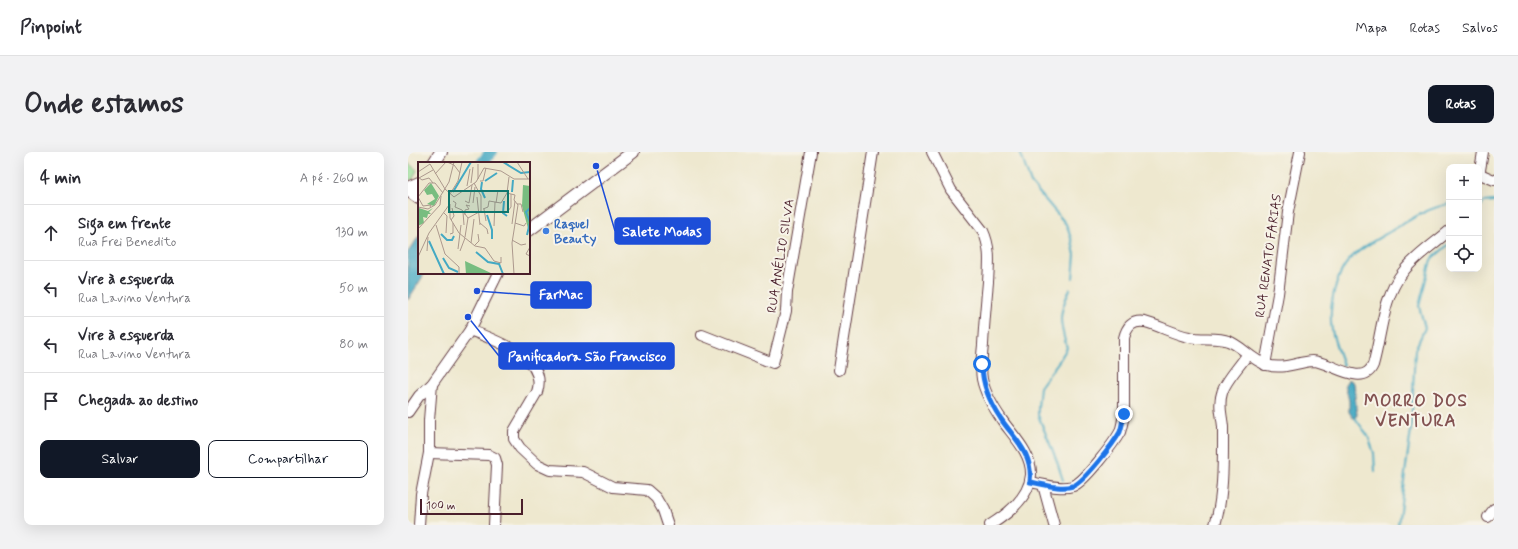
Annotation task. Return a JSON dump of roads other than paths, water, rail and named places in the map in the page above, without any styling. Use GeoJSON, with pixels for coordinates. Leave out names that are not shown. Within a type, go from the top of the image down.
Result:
{"type":"FeatureCollection","features":[{"type":"Feature","properties":{"kind":"main road"},"geometry":{"type":"LineString","coordinates":[[435,162],[441,152]]}},
{"type":"Feature","properties":{"kind":"main road"},"geometry":{"type":"LineString","coordinates":[[530,229],[633,152]]}},
{"type":"Feature","properties":{"kind":"street","name":"RUA ANÉLIO SILVA"},"geometry":{"type":"LineString","coordinates":[[702,335],[773,363],[786,311],[787,292],[811,152]]}},
{"type":"Feature","properties":{"kind":"street"},"geometry":{"type":"LineString","coordinates":[[839,370],[873,152]]}},
{"type":"Feature","properties":{"kind":"street"},"geometry":{"type":"LineString","coordinates":[[932,152],[951,190],[987,238],[990,260],[984,326],[982,379],[986,392],[994,408],[1026,454],[1031,473],[1028,489],[1020,500],[1000,519],[990,525]]}},
{"type":"Feature","properties":{"kind":"street","name":"RUA RENATO FARIAS"},"geometry":{"type":"LineString","coordinates":[[1265,365],[1278,294],[1288,212],[1300,152]]}},
{"type":"Feature","properties":{"kind":"street"},"geometry":{"type":"LineString","coordinates":[[1481,164],[1483,152]]}},
{"type":"Feature","properties":{"kind":"street"},"geometry":{"type":"LineString","coordinates":[[1482,176],[1494,180]]}},
{"type":"Feature","properties":{"kind":"street"},"geometry":{"type":"LineString","coordinates":[[1030,482],[1042,485],[1067,487],[1078,484],[1117,436],[1122,426],[1124,414],[1124,338],[1126,331],[1132,324],[1136,322],[1146,322],[1189,337],[1228,341],[1247,355],[1265,365],[1274,367],[1313,361],[1363,375],[1368,373],[1374,365],[1386,306],[1396,281],[1409,265],[1446,234]]}},
{"type":"Feature","properties":{"kind":"street"},"geometry":{"type":"LineString","coordinates":[[408,412],[419,396],[432,384],[470,330],[498,274]]}},
{"type":"Feature","properties":{"kind":"street"},"geometry":{"type":"LineString","coordinates":[[470,330],[517,352],[536,370],[539,382],[537,392],[514,430],[514,439],[520,448],[537,464],[550,470],[583,472],[613,487],[647,490],[656,498],[663,510],[668,525]]}},
{"type":"Feature","properties":{"kind":"street"},"geometry":{"type":"LineString","coordinates":[[1215,525],[1219,510],[1221,490],[1223,426],[1220,406],[1221,394],[1247,355]]}},
{"type":"Feature","properties":{"kind":"street"},"geometry":{"type":"LineString","coordinates":[[419,525],[421,494],[429,453],[429,420],[432,384]]}},
{"type":"Feature","properties":{"kind":"street"},"geometry":{"type":"LineString","coordinates":[[429,453],[489,455],[495,458],[497,465],[494,525]]}},
{"type":"Feature","properties":{"kind":"street"},"geometry":{"type":"LineString","coordinates":[[1042,485],[1054,525]]}},
{"type":"Feature","properties":{"kind":"water"},"geometry":{"type":"Polygon","coordinates":[[[418,237],[418,274],[424,274],[408,300],[408,252],[418,237]]]}},
{"type":"Feature","properties":{"kind":"water"},"geometry":{"type":"Polygon","coordinates":[[[1349,379],[1354,383],[1357,415],[1355,418],[1353,418],[1349,412],[1349,401],[1345,384],[1349,379]]]}},
{"type":"Feature","properties":{"kind":"waterway"},"geometry":{"type":"LineString","coordinates":[[483,162],[491,152]]}},
{"type":"Feature","properties":{"kind":"waterway"},"geometry":{"type":"LineString","coordinates":[[1020,152],[1031,183],[1066,224],[1075,255],[1073,278]]}},
{"type":"Feature","properties":{"kind":"waterway"},"geometry":{"type":"LineString","coordinates":[[1482,204],[1484,202],[1494,201]]}},
{"type":"Feature","properties":{"kind":"waterway"},"geometry":{"type":"LineString","coordinates":[[1343,365],[1335,343],[1331,322],[1331,312],[1336,284],[1344,267],[1353,256],[1374,241],[1419,215],[1433,208],[1446,205]]}},
{"type":"Feature","properties":{"kind":"waterway"},"geometry":{"type":"LineString","coordinates":[[1398,525],[1411,430],[1415,350],[1425,328],[1419,306],[1431,260],[1446,247]]}},
{"type":"Feature","properties":{"kind":"waterway"},"geometry":{"type":"LineString","coordinates":[[1063,480],[1038,415],[1038,407],[1040,387],[1067,348],[1062,331],[1061,318],[1063,305],[1070,289]]}},
{"type":"Feature","properties":{"kind":"waterway"},"geometry":{"type":"LineString","coordinates":[[1355,418],[1368,436],[1374,453],[1375,471]]}},
{"type":"Feature","properties":{"kind":"place","name":"Salete Modas"},"geometry":{"type":"Point","coordinates":[596,166]}},
{"type":"Feature","properties":{"kind":"place","name":"Raquel Beauty"},"geometry":{"type":"Point","coordinates":[546,231]}},
{"type":"Feature","properties":{"kind":"place","name":"FarMac"},"geometry":{"type":"Point","coordinates":[477,291]}},
{"type":"Feature","properties":{"kind":"place","name":"Panificadora São Francisco"},"geometry":{"type":"Point","coordinates":[468,317]}},
{"type":"Feature","properties":{"kind":"district","name":"MORRO DOS VENTURA"},"geometry":{"type":"Point","coordinates":[1416,411]}}]}
